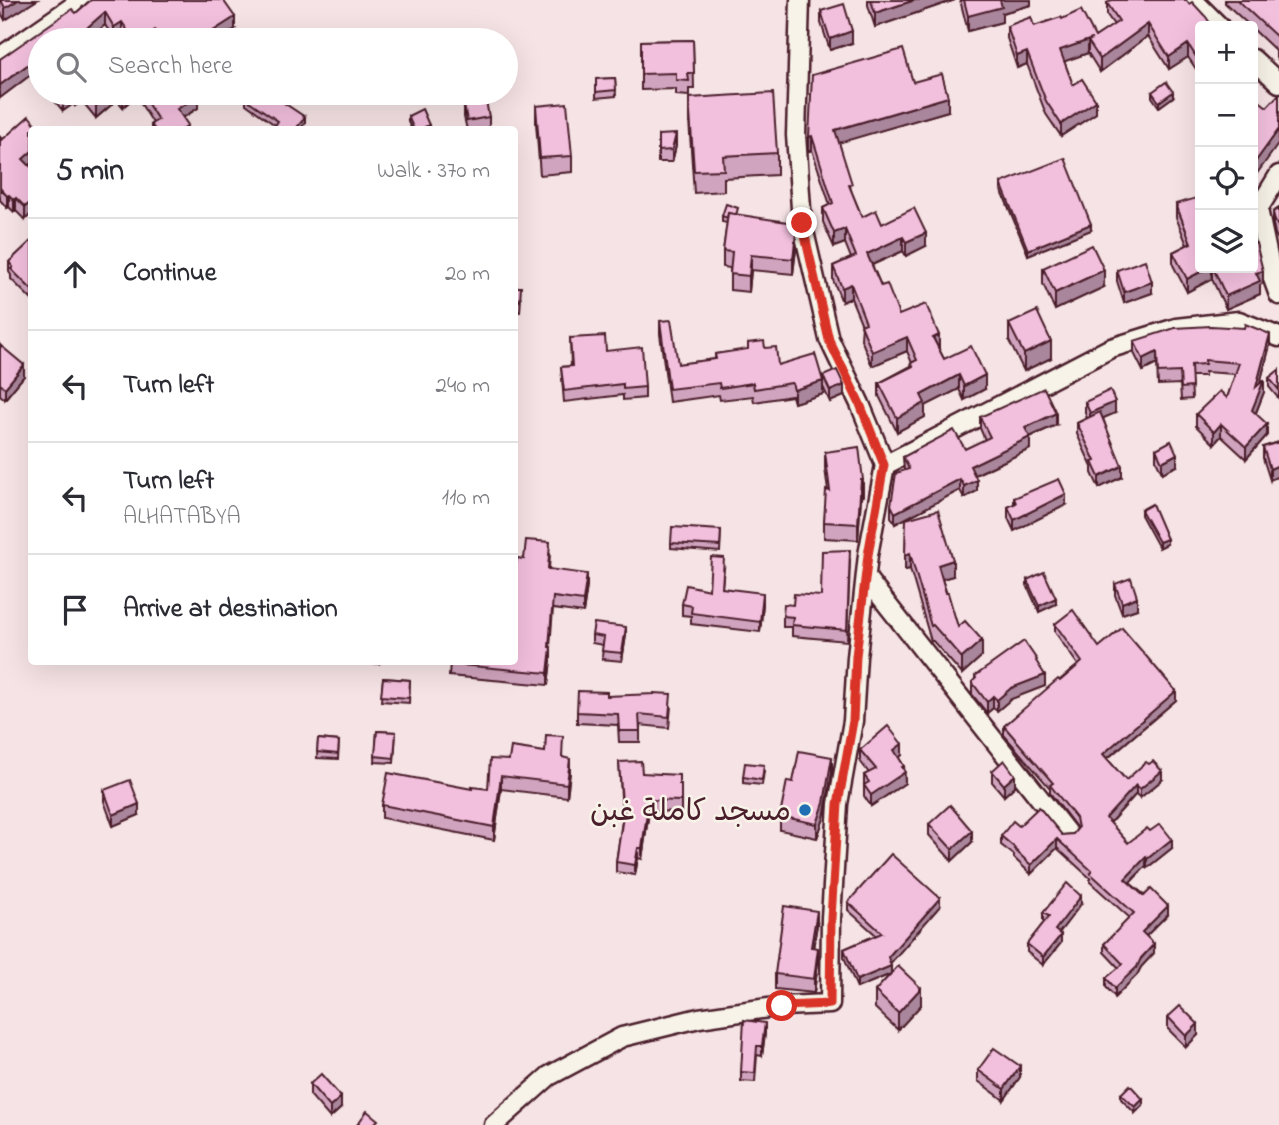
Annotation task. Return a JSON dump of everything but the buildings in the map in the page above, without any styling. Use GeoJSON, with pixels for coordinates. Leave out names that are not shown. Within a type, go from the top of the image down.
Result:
{"type":"FeatureCollection","features":[{"type":"Feature","properties":{"kind":"street"},"geometry":{"type":"LineString","coordinates":[[42,28],[82,0]]}},
{"type":"Feature","properties":{"kind":"street"},"geometry":{"type":"LineString","coordinates":[[494,1125],[549,1076],[622,1037],[699,1018],[782,1006],[830,1004],[831,918],[838,804],[853,721],[856,656],[868,555],[884,465],[860,404],[829,340],[802,223],[796,135],[800,0]]}},
{"type":"Feature","properties":{"kind":"street"},"geometry":{"type":"LineString","coordinates":[[1193,0],[1214,21]]}},
{"type":"Feature","properties":{"kind":"street"},"geometry":{"type":"LineString","coordinates":[[0,57],[28,38]]}},
{"type":"Feature","properties":{"kind":"street"},"geometry":{"type":"LineString","coordinates":[[1258,64],[1279,83]]}},
{"type":"Feature","properties":{"kind":"street"},"geometry":{"type":"LineString","coordinates":[[1279,175],[1258,209],[1272,276],[1279,295]]}},
{"type":"Feature","properties":{"kind":"street"},"geometry":{"type":"LineString","coordinates":[[884,465],[1111,348],[1176,328],[1239,321],[1279,337]]}},
{"type":"Feature","properties":{"kind":"street"},"geometry":{"type":"LineString","coordinates":[[867,579],[1067,833]]}},
{"type":"Feature","properties":{"kind":"place","name":"مسجد كاملة غبن"},"geometry":{"type":"Point","coordinates":[805,810]}},
{"type":"Feature","properties":{"kind":"route"},"geometry":{"type":"LineString","coordinates":[[782,1006],[830,1004],[831,918],[838,804],[853,721],[856,656],[868,555],[884,465],[860,404],[829,340],[802,223]]}}]}
